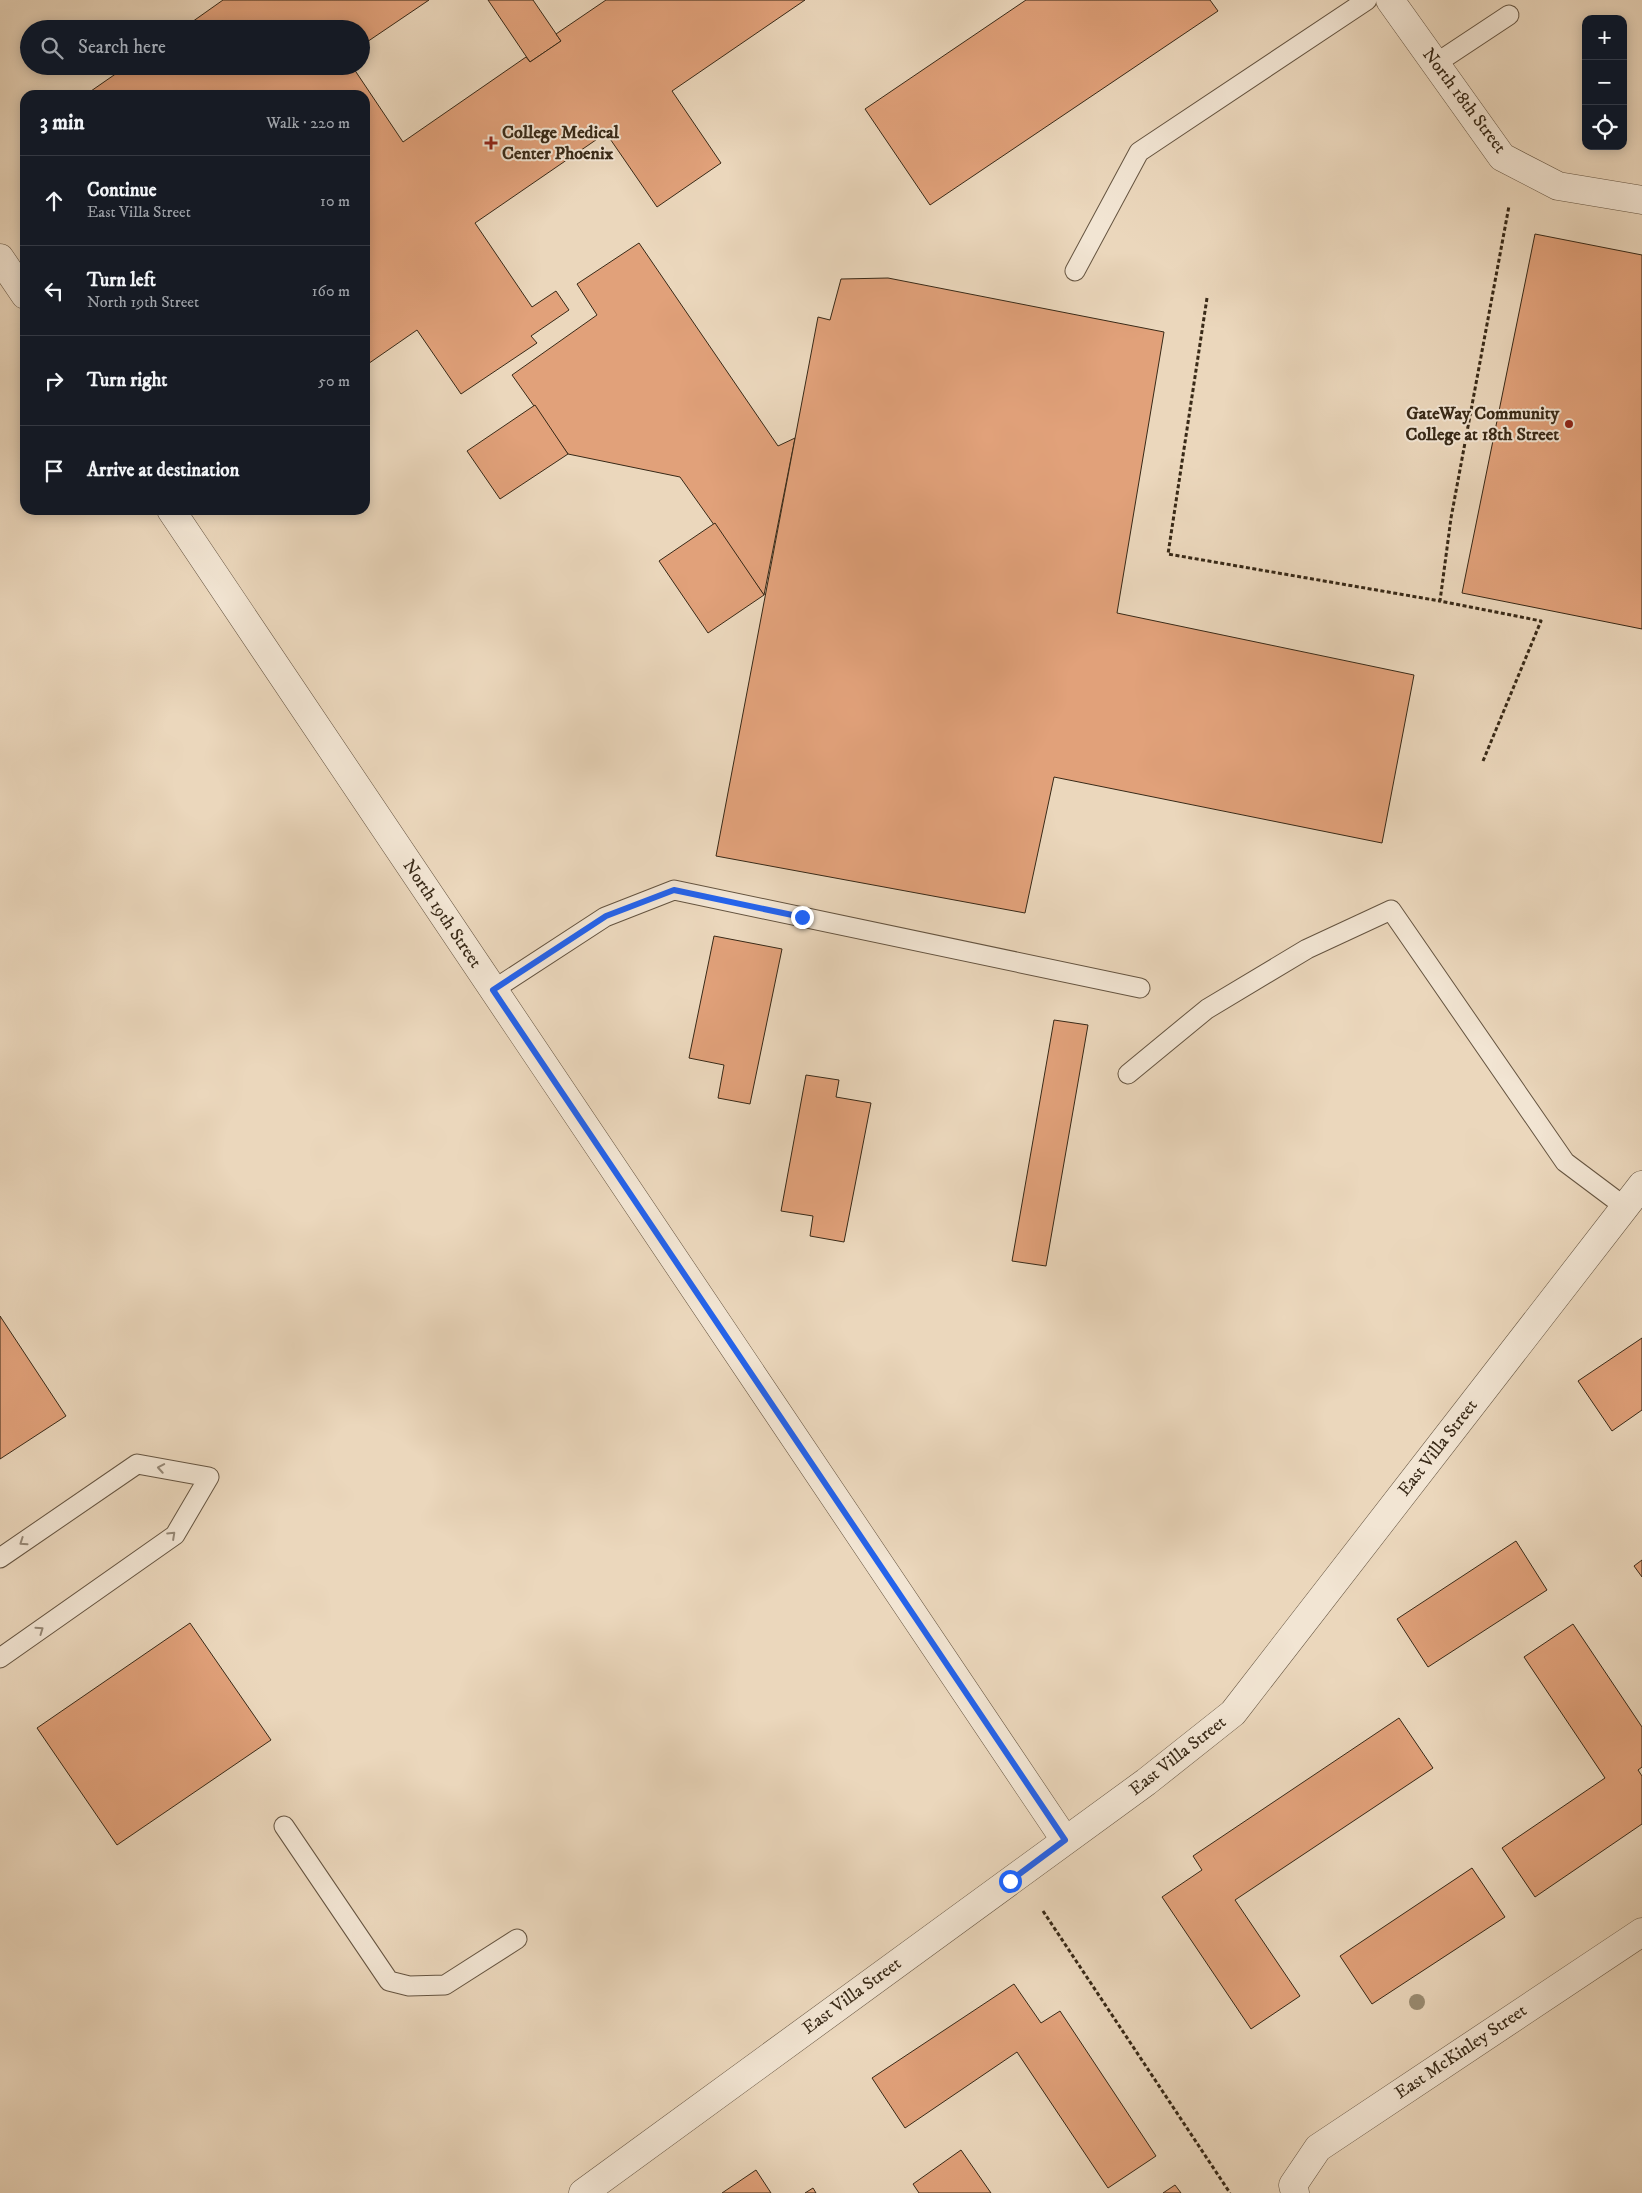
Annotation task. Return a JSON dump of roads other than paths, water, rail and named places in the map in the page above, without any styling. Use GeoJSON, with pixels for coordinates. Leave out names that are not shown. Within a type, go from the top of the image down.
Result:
{"type":"FeatureCollection","features":[{"type":"Feature","properties":{"kind":"street","name":"North 18th Street"},"geometry":{"type":"LineString","coordinates":[[1390,0],[1502,157],[1558,186],[1642,200]]}},
{"type":"Feature","properties":{"kind":"street"},"geometry":{"type":"LineString","coordinates":[[0,258],[20,288]]}},
{"type":"Feature","properties":{"kind":"street","name":"North 19th Street"},"geometry":{"type":"LineString","coordinates":[[173,515],[1065,1840]]}},
{"type":"Feature","properties":{"kind":"street","name":"East Villa Street"},"geometry":{"type":"LineString","coordinates":[[583,2193],[1146,1782],[1233,1713],[1642,1184]]}},
{"type":"Feature","properties":{"kind":"street","name":"East McKinley Street"},"geometry":{"type":"LineString","coordinates":[[1294,2189],[1318,2148],[1642,1932]]}},
{"type":"Feature","properties":{"kind":"lane"},"geometry":{"type":"LineString","coordinates":[[1075,271],[1139,152],[1366,0]]}},
{"type":"Feature","properties":{"kind":"lane"},"geometry":{"type":"LineString","coordinates":[[1435,64],[1509,15]]}},
{"type":"Feature","properties":{"kind":"lane"},"geometry":{"type":"LineString","coordinates":[[493,990],[606,916],[674,890],[1140,988]]}},
{"type":"Feature","properties":{"kind":"lane"},"geometry":{"type":"LineString","coordinates":[[1128,1074],[1207,1009],[1307,949],[1391,910],[1565,1162],[1625,1208]]}},
{"type":"Feature","properties":{"kind":"lane"},"geometry":{"type":"LineString","coordinates":[[0,1558],[137,1464],[208,1477],[175,1534],[0,1658]]}},
{"type":"Feature","properties":{"kind":"lane"},"geometry":{"type":"LineString","coordinates":[[284,1826],[389,1981],[409,1986],[445,1985],[517,1939]]}},
{"type":"Feature","properties":{"kind":"place","name":"College Medical Center Phoenix"},"geometry":{"type":"Point","coordinates":[491,143]}},
{"type":"Feature","properties":{"kind":"place","name":"GateWay Community College at 18th Street"},"geometry":{"type":"Point","coordinates":[1569,424]}}]}
